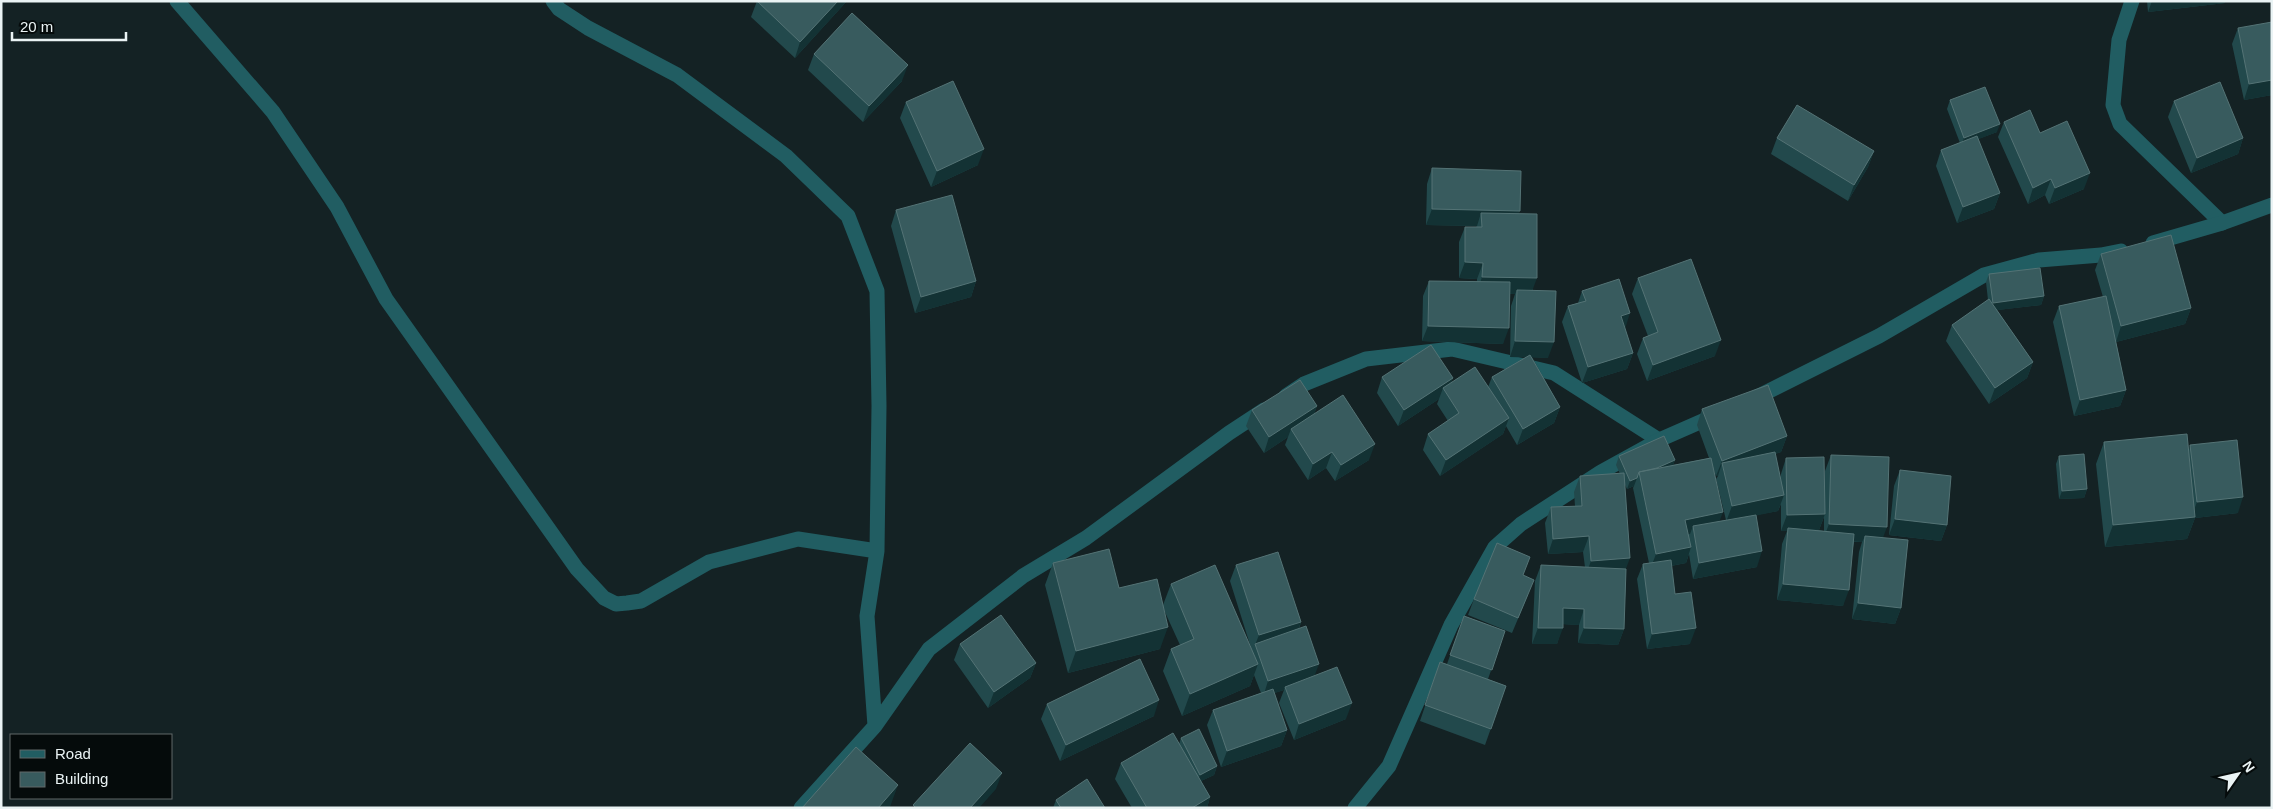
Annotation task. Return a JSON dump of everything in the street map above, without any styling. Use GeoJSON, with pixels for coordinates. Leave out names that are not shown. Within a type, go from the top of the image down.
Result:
{"type":"FeatureCollection","features":[{"type":"Feature","properties":{"kind":"street"},"geometry":{"type":"LineString","coordinates":[[177,1],[272,112],[337,207],[386,299],[577,568],[604,598],[616,604],[641,601],[709,562],[798,539],[877,551]]}},
{"type":"Feature","properties":{"kind":"street"},"geometry":{"type":"LineString","coordinates":[[553,1],[560,9],[588,28],[677,75],[786,156],[848,216],[878,291],[877,551],[867,616],[875,726]]}},
{"type":"Feature","properties":{"kind":"street"},"geometry":{"type":"LineString","coordinates":[[2132,1],[2119,40],[2113,105],[2120,124],[2222,223]]}},
{"type":"Feature","properties":{"kind":"street"},"geometry":{"type":"LineString","coordinates":[[1355,808],[1389,766],[1451,625],[1495,548],[1521,524],[1570,490],[1659,440],[1736,407],[1879,336],[1984,275],[2038,260],[2102,255],[2150,244],[2222,223],[2272,205]]}},
{"type":"Feature","properties":{"kind":"street"},"geometry":{"type":"LineString","coordinates":[[801,808],[875,726],[929,649],[1023,576],[1086,538],[1229,433],[1304,384],[1366,359],[1452,349],[1554,373],[1659,440]]}},
{"type":"Feature","properties":{"kind":"building"},"geometry":{"type":"Polygon","coordinates":[[[757,1],[838,1],[800,42],[757,1]]]}},
{"type":"Feature","properties":{"kind":"building"},"geometry":{"type":"Polygon","coordinates":[[[852,13],[908,65],[869,106],[814,54],[852,13]]]}},
{"type":"Feature","properties":{"kind":"building"},"geometry":{"type":"Polygon","coordinates":[[[2272,22],[2272,80],[2249,84],[2238,28],[2272,22]]]}},
{"type":"Feature","properties":{"kind":"building"},"geometry":{"type":"Polygon","coordinates":[[[953,81],[984,149],[937,171],[906,102],[953,81]]]}},
{"type":"Feature","properties":{"kind":"building"},"geometry":{"type":"Polygon","coordinates":[[[2220,82],[2243,138],[2197,158],[2174,101],[2220,82]]]}},
{"type":"Feature","properties":{"kind":"building"},"geometry":{"type":"Polygon","coordinates":[[[1985,87],[2000,124],[1964,138],[1950,100],[1985,87]]]}},
{"type":"Feature","properties":{"kind":"building"},"geometry":{"type":"Polygon","coordinates":[[[1797,105],[1874,151],[1854,185],[1777,138],[1797,105]]]}},
{"type":"Feature","properties":{"kind":"building"},"geometry":{"type":"Polygon","coordinates":[[[2030,110],[2040,133],[2067,121],[2090,173],[2055,188],[2051,179],[2033,188],[2004,122],[2030,110]]]}},
{"type":"Feature","properties":{"kind":"building"},"geometry":{"type":"Polygon","coordinates":[[[1977,136],[2000,193],[1963,207],[1941,150],[1977,136]]]}},
{"type":"Feature","properties":{"kind":"building"},"geometry":{"type":"Polygon","coordinates":[[[1432,168],[1521,171],[1520,211],[1432,209],[1432,168]]]}},
{"type":"Feature","properties":{"kind":"building"},"geometry":{"type":"Polygon","coordinates":[[[952,195],[976,281],[921,297],[896,210],[952,195]]]}},
{"type":"Feature","properties":{"kind":"building"},"geometry":{"type":"Polygon","coordinates":[[[1481,213],[1537,214],[1537,278],[1482,277],[1483,263],[1465,262],[1465,227],[1482,227],[1481,213]]]}},
{"type":"Feature","properties":{"kind":"building"},"geometry":{"type":"Polygon","coordinates":[[[2171,235],[2191,308],[2121,326],[2101,254],[2171,235]]]}},
{"type":"Feature","properties":{"kind":"building"},"geometry":{"type":"Polygon","coordinates":[[[1691,259],[1721,340],[1653,365],[1643,338],[1658,332],[1638,278],[1691,259]]]}},
{"type":"Feature","properties":{"kind":"building"},"geometry":{"type":"Polygon","coordinates":[[[2040,268],[2044,296],[1993,303],[1989,274],[2040,268]]]}},
{"type":"Feature","properties":{"kind":"building"},"geometry":{"type":"Polygon","coordinates":[[[1619,279],[1630,313],[1621,316],[1633,353],[1588,367],[1568,306],[1586,301],[1582,291],[1619,279]]]}},
{"type":"Feature","properties":{"kind":"building"},"geometry":{"type":"Polygon","coordinates":[[[1429,281],[1510,282],[1509,328],[1428,326],[1429,281]]]}},
{"type":"Feature","properties":{"kind":"building"},"geometry":{"type":"Polygon","coordinates":[[[1517,290],[1556,291],[1554,342],[1515,341],[1517,290]]]}},
{"type":"Feature","properties":{"kind":"building"},"geometry":{"type":"Polygon","coordinates":[[[2106,296],[2126,390],[2080,400],[2059,306],[2106,296]]]}},
{"type":"Feature","properties":{"kind":"building"},"geometry":{"type":"Polygon","coordinates":[[[1989,299],[2033,362],[1995,388],[1952,325],[1989,299]]]}},
{"type":"Feature","properties":{"kind":"building"},"geometry":{"type":"Polygon","coordinates":[[[1431,345],[1453,378],[1404,410],[1382,377],[1431,345]]]}},
{"type":"Feature","properties":{"kind":"building"},"geometry":{"type":"Polygon","coordinates":[[[1530,355],[1560,407],[1523,429],[1492,377],[1530,355]]]}},
{"type":"Feature","properties":{"kind":"building"},"geometry":{"type":"Polygon","coordinates":[[[1475,367],[1509,418],[1446,460],[1428,434],[1459,413],[1443,388],[1475,367]]]}},
{"type":"Feature","properties":{"kind":"building"},"geometry":{"type":"Polygon","coordinates":[[[1300,380],[1317,406],[1269,437],[1252,410],[1300,380]]]}},
{"type":"Feature","properties":{"kind":"building"},"geometry":{"type":"Polygon","coordinates":[[[1768,385],[1787,436],[1722,461],[1702,409],[1768,385]]]}},
{"type":"Feature","properties":{"kind":"building"},"geometry":{"type":"Polygon","coordinates":[[[1343,395],[1375,444],[1341,465],[1332,452],[1313,464],[1291,429],[1343,395]]]}},
{"type":"Feature","properties":{"kind":"building"},"geometry":{"type":"Polygon","coordinates":[[[2187,434],[2195,517],[2113,525],[2104,442],[2187,434]]]}},
{"type":"Feature","properties":{"kind":"building"},"geometry":{"type":"Polygon","coordinates":[[[1664,436],[1675,460],[1657,468],[1639,472],[1637,478],[1630,481],[1619,456],[1664,436]]]}},
{"type":"Feature","properties":{"kind":"building"},"geometry":{"type":"Polygon","coordinates":[[[2237,440],[2243,497],[2197,502],[2190,445],[2237,440]]]}},
{"type":"Feature","properties":{"kind":"building"},"geometry":{"type":"Polygon","coordinates":[[[1775,452],[1784,495],[1732,506],[1722,463],[1775,452]]]}},
{"type":"Feature","properties":{"kind":"building"},"geometry":{"type":"Polygon","coordinates":[[[2084,454],[2087,489],[2062,491],[2059,456],[2084,454]]]}},
{"type":"Feature","properties":{"kind":"building"},"geometry":{"type":"Polygon","coordinates":[[[1831,455],[1889,457],[1887,527],[1829,524],[1831,455]]]}},
{"type":"Feature","properties":{"kind":"building"},"geometry":{"type":"Polygon","coordinates":[[[1824,457],[1825,514],[1787,515],[1786,458],[1824,457]]]}},
{"type":"Feature","properties":{"kind":"building"},"geometry":{"type":"Polygon","coordinates":[[[1711,458],[1723,512],[1685,520],[1691,547],[1656,554],[1639,472],[1711,458]]]}},
{"type":"Feature","properties":{"kind":"building"},"geometry":{"type":"Polygon","coordinates":[[[1900,470],[1951,476],[1947,525],[1895,519],[1900,470]]]}},
{"type":"Feature","properties":{"kind":"building"},"geometry":{"type":"Polygon","coordinates":[[[1624,473],[1630,558],[1591,561],[1589,536],[1553,539],[1551,507],[1582,506],[1580,476],[1624,473]]]}},
{"type":"Feature","properties":{"kind":"building"},"geometry":{"type":"Polygon","coordinates":[[[1756,515],[1762,551],[1699,563],[1693,526],[1756,515]]]}},
{"type":"Feature","properties":{"kind":"building"},"geometry":{"type":"Polygon","coordinates":[[[1788,528],[1854,534],[1849,590],[1783,584],[1788,528]]]}},
{"type":"Feature","properties":{"kind":"building"},"geometry":{"type":"Polygon","coordinates":[[[1865,536],[1908,540],[1901,608],[1858,603],[1865,536]]]}},
{"type":"Feature","properties":{"kind":"building"},"geometry":{"type":"Polygon","coordinates":[[[1497,543],[1530,557],[1523,575],[1534,580],[1518,618],[1474,599],[1497,543]]]}},
{"type":"Feature","properties":{"kind":"building"},"geometry":{"type":"Polygon","coordinates":[[[1109,549],[1119,588],[1157,579],[1168,627],[1076,651],[1053,563],[1109,549]]]}},
{"type":"Feature","properties":{"kind":"building"},"geometry":{"type":"Polygon","coordinates":[[[1278,552],[1301,622],[1259,635],[1236,565],[1278,552]]]}},
{"type":"Feature","properties":{"kind":"building"},"geometry":{"type":"Polygon","coordinates":[[[1671,560],[1675,594],[1691,592],[1696,628],[1652,634],[1643,564],[1671,560]]]}},
{"type":"Feature","properties":{"kind":"building"},"geometry":{"type":"Polygon","coordinates":[[[1215,565],[1258,664],[1190,694],[1171,649],[1194,639],[1171,584],[1215,565]]]}},
{"type":"Feature","properties":{"kind":"building"},"geometry":{"type":"Polygon","coordinates":[[[1541,565],[1626,569],[1624,629],[1584,628],[1584,609],[1563,608],[1563,628],[1538,628],[1541,565]]]}},
{"type":"Feature","properties":{"kind":"building"},"geometry":{"type":"Polygon","coordinates":[[[1001,615],[1036,663],[994,692],[960,644],[1001,615]]]}},
{"type":"Feature","properties":{"kind":"building"},"geometry":{"type":"Polygon","coordinates":[[[1464,616],[1505,631],[1492,670],[1450,655],[1464,616]]]}},
{"type":"Feature","properties":{"kind":"building"},"geometry":{"type":"Polygon","coordinates":[[[1306,626],[1319,664],[1268,681],[1255,644],[1306,626]]]}},
{"type":"Feature","properties":{"kind":"building"},"geometry":{"type":"Polygon","coordinates":[[[1140,659],[1159,700],[1066,745],[1047,704],[1140,659]]]}},
{"type":"Feature","properties":{"kind":"building"},"geometry":{"type":"Polygon","coordinates":[[[1440,662],[1506,686],[1491,729],[1425,705],[1440,662]]]}},
{"type":"Feature","properties":{"kind":"building"},"geometry":{"type":"Polygon","coordinates":[[[1337,667],[1352,703],[1299,724],[1285,687],[1337,667]]]}},
{"type":"Feature","properties":{"kind":"building"},"geometry":{"type":"Polygon","coordinates":[[[1273,689],[1287,730],[1227,751],[1213,710],[1273,689]]]}},
{"type":"Feature","properties":{"kind":"building"},"geometry":{"type":"Polygon","coordinates":[[[1199,729],[1217,766],[1200,775],[1181,738],[1199,729]]]}},
{"type":"Feature","properties":{"kind":"building"},"geometry":{"type":"Polygon","coordinates":[[[1173,733],[1210,797],[1192,808],[1147,808],[1121,763],[1173,733]]]}},
{"type":"Feature","properties":{"kind":"building"},"geometry":{"type":"Polygon","coordinates":[[[970,743],[1002,773],[970,808],[916,808],[913,805],[970,743]]]}},
{"type":"Feature","properties":{"kind":"building"},"geometry":{"type":"Polygon","coordinates":[[[856,747],[898,785],[878,808],[802,808],[856,747]]]}},
{"type":"Feature","properties":{"kind":"building"},"geometry":{"type":"Polygon","coordinates":[[[1087,779],[1105,808],[1061,808],[1056,800],[1087,779]]]}}]}
